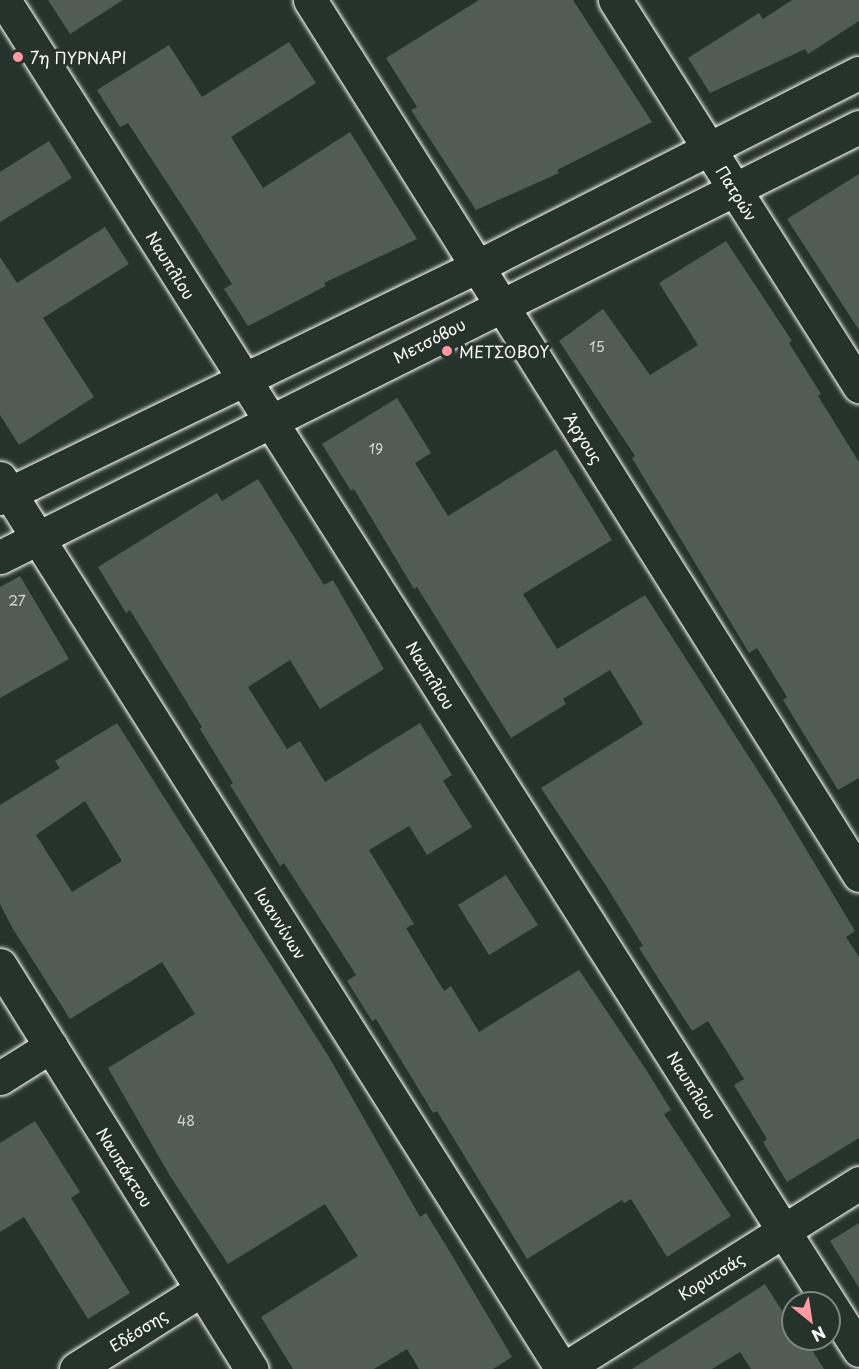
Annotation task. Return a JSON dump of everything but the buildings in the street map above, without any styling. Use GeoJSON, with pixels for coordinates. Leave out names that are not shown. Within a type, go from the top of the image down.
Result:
{"type":"FeatureCollection","features":[{"type":"Feature","properties":{"kind":"street","name":"Ναυπλίου"},"geometry":{"type":"LineString","coordinates":[[4,0],[859,1350]]}},
{"type":"Feature","properties":{"kind":"street","name":"Άργους"},"geometry":{"type":"LineString","coordinates":[[310,0],[859,875]]}},
{"type":"Feature","properties":{"kind":"street","name":"Πατρών"},"geometry":{"type":"LineString","coordinates":[[615,0],[859,386]]}},
{"type":"Feature","properties":{"kind":"street"},"geometry":{"type":"LineString","coordinates":[[3,490],[243,379],[476,267],[859,73]]}},
{"type":"Feature","properties":{"kind":"street","name":"Μετσόβου"},"geometry":{"type":"LineString","coordinates":[[0,557],[499,304],[735,190],[859,126]]}},
{"type":"Feature","properties":{"kind":"street","name":"Ιωαννίνων"},"geometry":{"type":"LineString","coordinates":[[3,490],[38,538],[563,1369]]}},
{"type":"Feature","properties":{"kind":"street","name":"Ναυπάκτου"},"geometry":{"type":"LineString","coordinates":[[0,965],[251,1369]]}},
{"type":"Feature","properties":{"kind":"street"},"geometry":{"type":"LineString","coordinates":[[0,1078],[51,1046]]}},
{"type":"Feature","properties":{"kind":"street","name":"Κορυτσάς"},"geometry":{"type":"LineString","coordinates":[[563,1369],[859,1183]]}},
{"type":"Feature","properties":{"kind":"street","name":"Εδέσσης"},"geometry":{"type":"LineString","coordinates":[[76,1369],[201,1290]]}},
{"type":"Feature","properties":{"kind":"place","name":"7η ΠΥΡΝΑΡΙ"},"geometry":{"type":"Point","coordinates":[18,57]}},
{"type":"Feature","properties":{"kind":"place","name":"ΜΕΤΣΟΒΟΥ"},"geometry":{"type":"Point","coordinates":[447,351]}}]}
